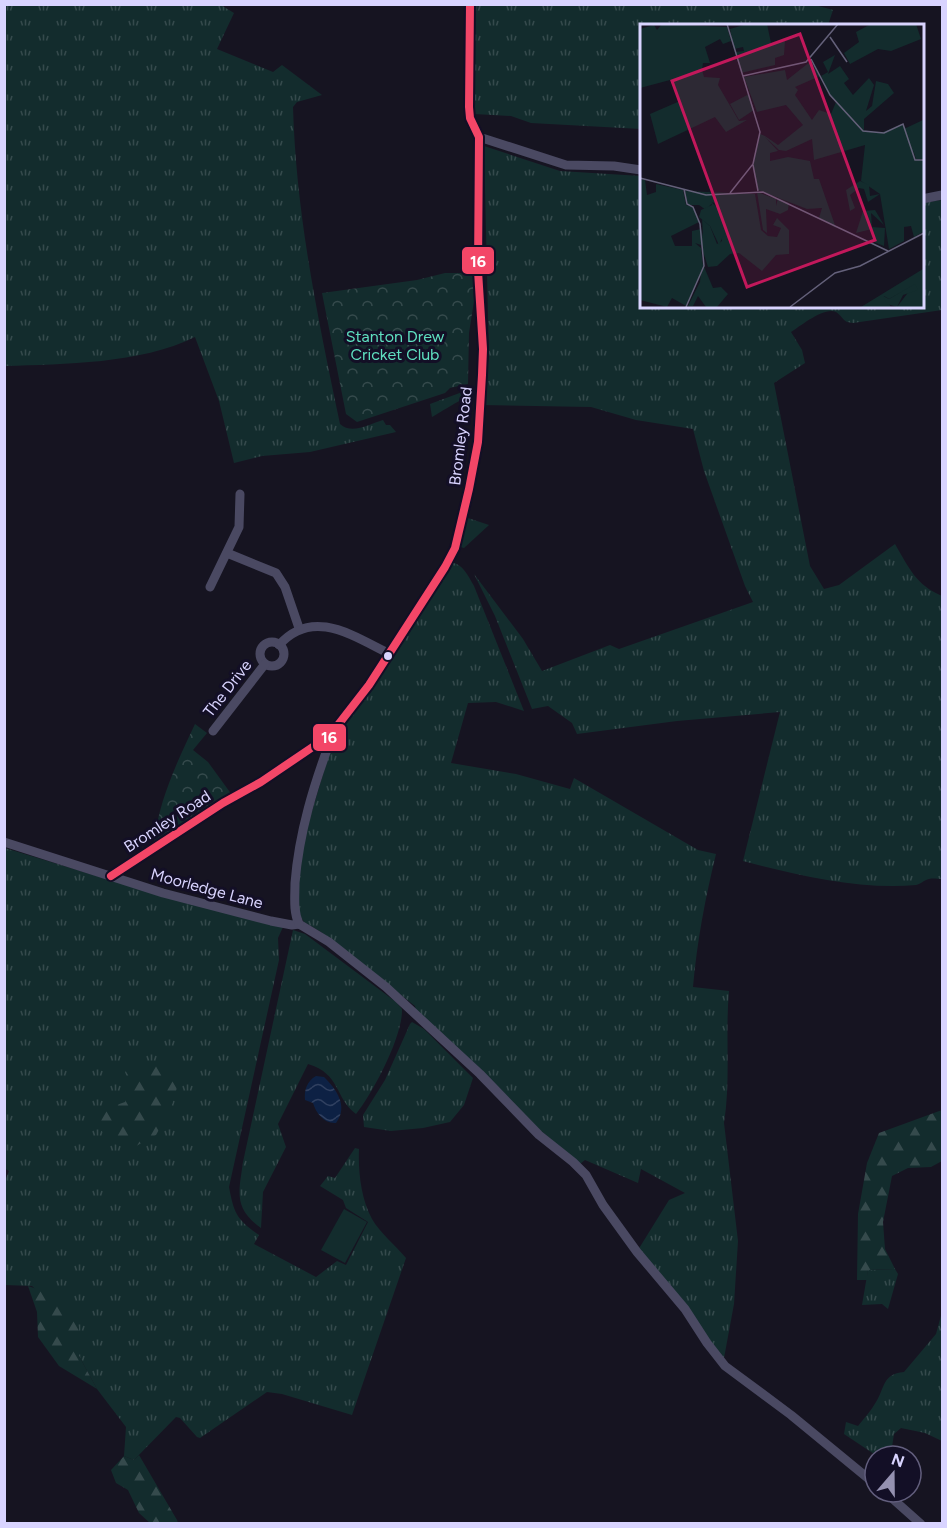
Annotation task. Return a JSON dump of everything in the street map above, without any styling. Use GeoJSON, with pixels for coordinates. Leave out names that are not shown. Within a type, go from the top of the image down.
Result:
{"type":"FeatureCollection","features":[{"type":"Feature","properties":{"kind":"street","name":"Bromley Road"},"geometry":{"type":"LineString","coordinates":[[299,924],[296,918],[295,893],[300,836],[333,736],[338,725],[390,654],[452,555],[475,464],[483,349],[478,271],[479,137],[470,118],[469,107],[471,4]]}},
{"type":"Feature","properties":{"kind":"street"},"geometry":{"type":"LineString","coordinates":[[479,137],[566,165],[614,166],[640,170]]}},
{"type":"Feature","properties":{"kind":"street"},"geometry":{"type":"LineString","coordinates":[[923,199],[942,195]]}},
{"type":"Feature","properties":{"kind":"street"},"geometry":{"type":"LineString","coordinates":[[210,587],[239,527],[240,494]]}},
{"type":"Feature","properties":{"kind":"street"},"geometry":{"type":"LineString","coordinates":[[240,505],[252,504]]}},
{"type":"Feature","properties":{"kind":"street"},"geometry":{"type":"LineString","coordinates":[[227,552],[276,573],[285,587],[298,628],[318,626],[339,629],[390,654]]}},
{"type":"Feature","properties":{"kind":"street","name":"The Drive"},"geometry":{"type":"LineString","coordinates":[[279,645],[298,628]]}},
{"type":"Feature","properties":{"kind":"street","name":"The Drive"},"geometry":{"type":"LineString","coordinates":[[272,643],[279,645],[284,652],[283,660],[273,666],[265,664],[261,657],[264,646],[272,643]]}},
{"type":"Feature","properties":{"kind":"street","name":"The Drive"},"geometry":{"type":"LineString","coordinates":[[213,731],[265,664]]}},
{"type":"Feature","properties":{"kind":"street","name":"Bromley Road"},"geometry":{"type":"LineString","coordinates":[[111,876],[223,803],[261,782],[323,740],[333,736]]}},
{"type":"Feature","properties":{"kind":"street","name":"Moorledge Lane"},"geometry":{"type":"LineString","coordinates":[[4,842],[155,891],[292,925],[299,924]]}},
{"type":"Feature","properties":{"kind":"street"},"geometry":{"type":"LineString","coordinates":[[299,924],[324,939],[387,987],[480,1074],[539,1135],[581,1170],[603,1205],[685,1309],[725,1366],[792,1415],[863,1474]]}},
{"type":"Feature","properties":{"kind":"street"},"geometry":{"type":"LineString","coordinates":[[898,1504],[921,1524]]}},
{"type":"Feature","properties":{"kind":"green space"},"geometry":{"type":"Polygon","coordinates":[[[811,4],[833,10],[828,24],[640,24],[640,129],[531,123],[511,116],[474,114],[475,5],[811,4]]]}},
{"type":"Feature","properties":{"kind":"green space"},"geometry":{"type":"Polygon","coordinates":[[[4,5],[221,5],[234,13],[217,49],[273,72],[282,65],[322,95],[297,102],[293,107],[295,147],[309,267],[340,424],[355,429],[383,420],[396,432],[310,452],[262,456],[234,463],[219,401],[195,337],[150,353],[126,358],[5,366],[4,5]]]}},
{"type":"Feature","properties":{"kind":"green space"},"geometry":{"type":"Polygon","coordinates":[[[484,146],[560,171],[640,176],[640,308],[923,308],[923,203],[942,200],[942,310],[853,323],[847,322],[836,312],[819,314],[791,332],[802,350],[805,363],[774,383],[810,566],[824,589],[839,585],[895,544],[919,581],[942,596],[942,879],[929,879],[916,885],[873,885],[807,876],[743,861],[780,712],[677,721],[577,734],[572,723],[548,706],[532,709],[495,616],[474,574],[523,639],[542,671],[610,645],[619,649],[753,602],[745,586],[704,471],[693,429],[636,420],[591,407],[482,405],[489,357],[484,146]]]}},
{"type":"Feature","properties":{"kind":"green space","name":"Stanton Drew Cricket Club"},"geometry":{"type":"Polygon","coordinates":[[[445,273],[473,273],[474,301],[469,333],[468,384],[450,388],[445,393],[357,422],[346,414],[322,293],[417,280],[445,273]]]}},
{"type":"Feature","properties":{"kind":"green space"},"geometry":{"type":"Polygon","coordinates":[[[465,391],[471,396],[432,417],[430,404],[465,391]]]}},
{"type":"Feature","properties":{"kind":"green space"},"geometry":{"type":"Polygon","coordinates":[[[465,517],[489,525],[464,548],[457,546],[465,517]]]}},
{"type":"Feature","properties":{"kind":"green space"},"geometry":{"type":"Polygon","coordinates":[[[451,562],[462,568],[474,586],[524,711],[496,702],[468,703],[451,763],[516,774],[570,789],[574,778],[698,850],[716,854],[702,921],[693,987],[729,991],[724,1123],[738,1241],[734,1304],[724,1358],[638,1250],[669,1200],[685,1193],[641,1169],[638,1183],[585,1160],[580,1164],[540,1130],[416,1011],[415,1006],[321,932],[304,922],[299,914],[298,885],[305,834],[331,748],[339,730],[406,638],[446,574],[451,562]]]}},
{"type":"Feature","properties":{"kind":"green space"},"geometry":{"type":"Polygon","coordinates":[[[195,724],[207,733],[193,750],[208,762],[232,795],[154,842],[164,796],[195,724]]]}},
{"type":"Feature","properties":{"kind":"green space"},"geometry":{"type":"Polygon","coordinates":[[[5,848],[156,894],[283,927],[278,938],[279,960],[229,1187],[237,1215],[259,1235],[254,1244],[316,1277],[337,1261],[346,1265],[368,1222],[346,1208],[343,1200],[320,1186],[328,1176],[335,1178],[355,1148],[359,1149],[361,1185],[368,1211],[379,1229],[406,1258],[352,1415],[282,1394],[267,1392],[200,1438],[180,1418],[176,1417],[134,1460],[124,1456],[126,1427],[97,1389],[79,1356],[79,1328],[32,1286],[5,1285],[4,1183],[9,1171],[4,1168],[5,848]]]}},
{"type":"Feature","properties":{"kind":"green space"},"geometry":{"type":"Polygon","coordinates":[[[293,930],[305,934],[396,1002],[402,1009],[401,1020],[386,1064],[356,1114],[332,1080],[319,1068],[308,1064],[278,1124],[286,1147],[263,1192],[261,1228],[252,1221],[242,1206],[240,1182],[293,930]]]}},
{"type":"Feature","properties":{"kind":"green space"},"geometry":{"type":"Polygon","coordinates":[[[412,1022],[424,1029],[473,1078],[464,1105],[450,1122],[423,1128],[391,1131],[364,1127],[363,1115],[385,1080],[412,1022]]]}},
{"type":"Feature","properties":{"kind":"green space"},"geometry":{"type":"Polygon","coordinates":[[[137,1061],[155,1061],[175,1070],[178,1084],[171,1108],[156,1135],[129,1150],[111,1142],[96,1124],[108,1108],[125,1102],[131,1087],[125,1072],[137,1061]]]}},
{"type":"Feature","properties":{"kind":"green space"},"geometry":{"type":"Polygon","coordinates":[[[942,1110],[942,1161],[931,1167],[908,1168],[892,1176],[883,1222],[885,1249],[895,1269],[868,1270],[867,1280],[857,1280],[858,1214],[867,1163],[879,1133],[942,1110]]]}},
{"type":"Feature","properties":{"kind":"green space"},"geometry":{"type":"Polygon","coordinates":[[[344,1209],[367,1222],[345,1263],[321,1250],[344,1209]]]}},
{"type":"Feature","properties":{"kind":"green space"},"geometry":{"type":"Polygon","coordinates":[[[895,1269],[898,1274],[888,1309],[882,1304],[862,1305],[868,1270],[895,1269]]]}},
{"type":"Feature","properties":{"kind":"green space"},"geometry":{"type":"Polygon","coordinates":[[[28,1286],[52,1294],[71,1306],[79,1328],[79,1356],[97,1389],[59,1366],[38,1337],[37,1312],[28,1286]]]}},
{"type":"Feature","properties":{"kind":"green space"},"geometry":{"type":"Polygon","coordinates":[[[942,1312],[942,1441],[925,1433],[901,1428],[894,1434],[892,1444],[863,1444],[863,1447],[844,1434],[846,1422],[858,1426],[879,1397],[885,1382],[897,1373],[904,1372],[936,1334],[942,1312]]]}},
{"type":"Feature","properties":{"kind":"green space"},"geometry":{"type":"Polygon","coordinates":[[[139,1455],[178,1523],[150,1523],[139,1513],[128,1490],[116,1483],[111,1470],[124,1456],[134,1460],[139,1455]]]}},
{"type":"Feature","properties":{"kind":"water"},"geometry":{"type":"Polygon","coordinates":[[[316,1076],[324,1077],[339,1098],[341,1110],[336,1123],[324,1120],[313,1103],[305,1100],[307,1086],[316,1076]]]}},
{"type":"Feature","properties":{"kind":"transit line","name":"16"},"geometry":{"type":"LineString","coordinates":[[111,876],[332,736],[369,685],[455,548],[478,442],[483,349],[478,271],[479,137],[470,118],[469,107],[470,4]]}}]}
